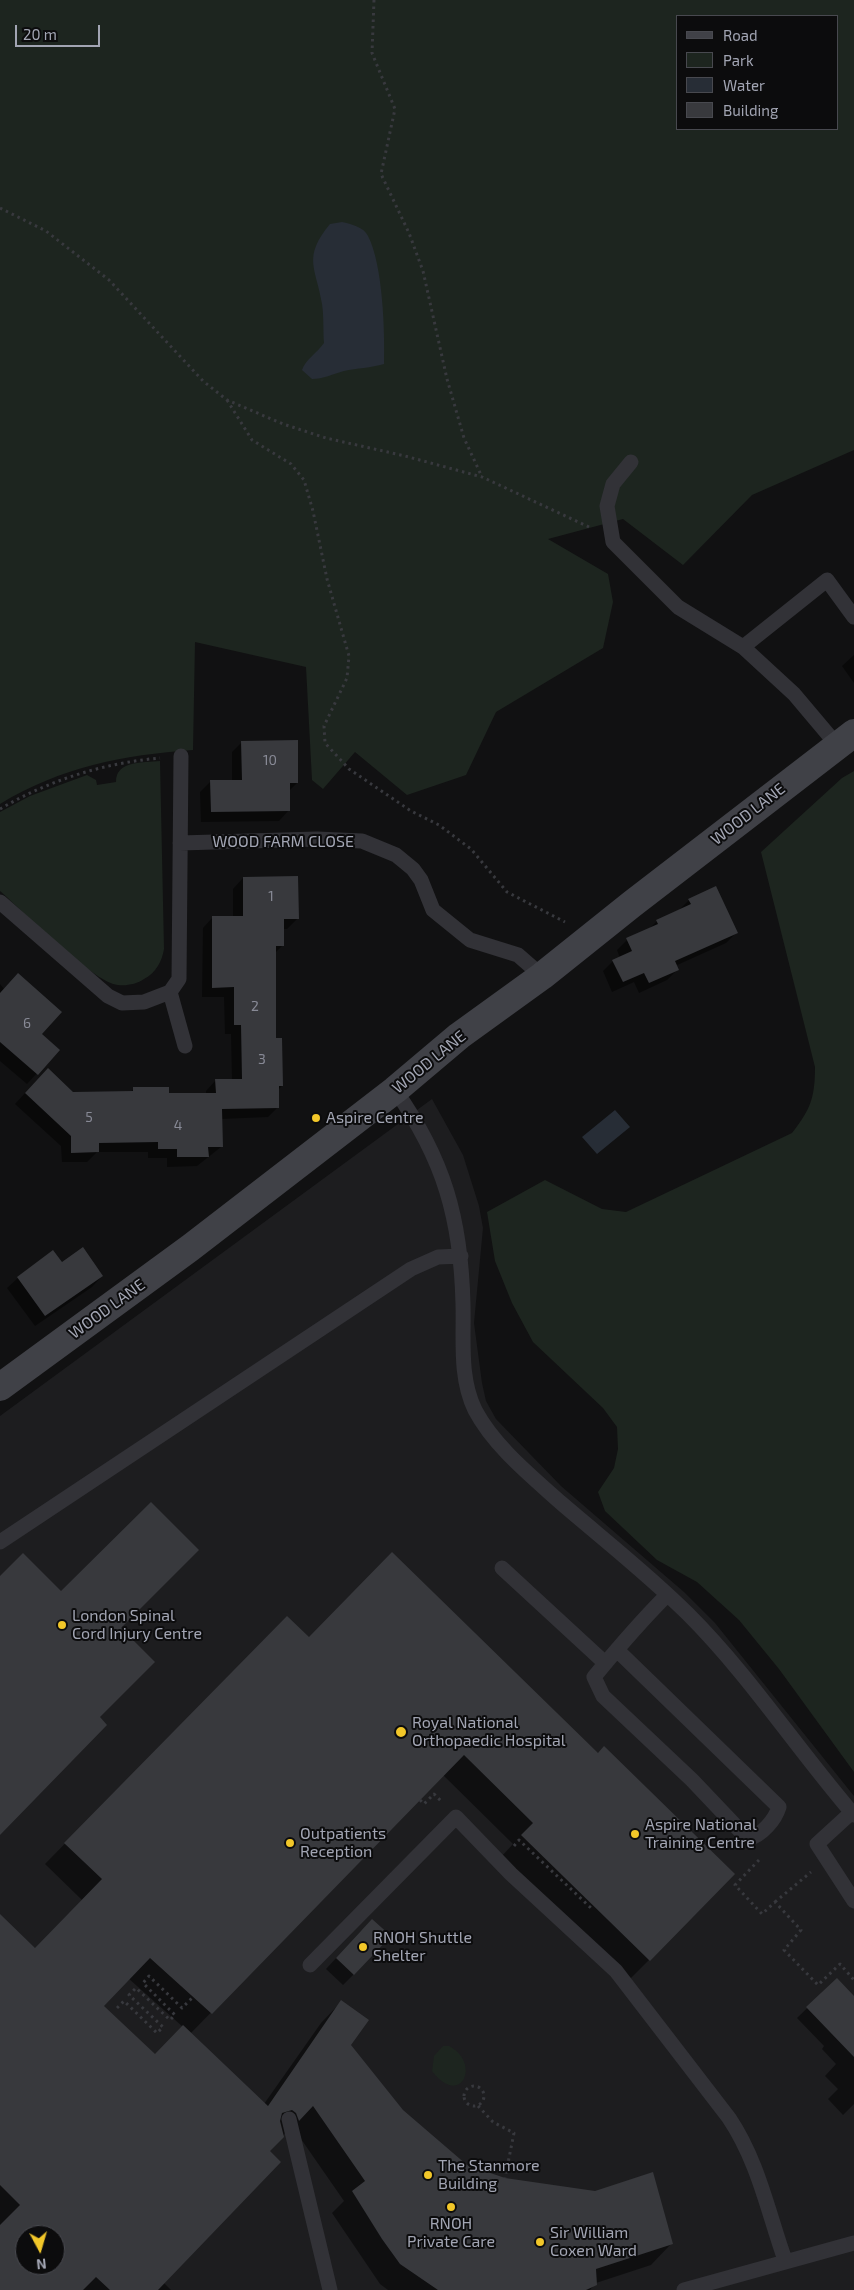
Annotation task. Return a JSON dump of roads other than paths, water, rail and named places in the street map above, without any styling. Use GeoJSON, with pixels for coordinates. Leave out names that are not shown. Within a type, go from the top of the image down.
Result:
{"type":"FeatureCollection","features":[{"type":"Feature","properties":{"kind":"street","name":"WOOD LANE"},"geometry":{"type":"LineString","coordinates":[[0,1387],[190,1248],[395,1090],[459,1036],[542,976],[587,939],[846,739]]}},
{"type":"Feature","properties":{"kind":"lane"},"geometry":{"type":"LineString","coordinates":[[631,462],[613,484],[606,506],[613,542],[678,607],[743,647],[846,739]]}},
{"type":"Feature","properties":{"kind":"lane"},"geometry":{"type":"LineString","coordinates":[[743,647],[827,580],[854,617]]}},
{"type":"Feature","properties":{"kind":"lane"},"geometry":{"type":"LineString","coordinates":[[0,902],[108,996],[122,1003],[144,1002],[170,992],[179,979],[181,756]]}},
{"type":"Feature","properties":{"kind":"lane","name":"WOOD FARM CLOSE"},"geometry":{"type":"LineString","coordinates":[[180,843],[317,839],[362,841],[396,855],[414,870],[421,880],[433,910],[470,940],[518,955],[542,976]]}},
{"type":"Feature","properties":{"kind":"lane"},"geometry":{"type":"LineString","coordinates":[[170,992],[185,1046]]}},
{"type":"Feature","properties":{"kind":"lane"},"geometry":{"type":"LineString","coordinates":[[395,1090],[436,1159],[449,1192],[457,1227],[460,1256],[464,1305],[462,1347],[468,1388],[475,1409],[489,1431],[513,1458],[667,1595],[704,1631],[756,1690],[853,1814],[817,1844],[854,1901]]}},
{"type":"Feature","properties":{"kind":"lane"},"geometry":{"type":"LineString","coordinates":[[0,1542],[411,1269],[438,1257],[460,1256]]}},
{"type":"Feature","properties":{"kind":"lane"},"geometry":{"type":"LineString","coordinates":[[502,1568],[605,1663]]}},
{"type":"Feature","properties":{"kind":"lane"},"geometry":{"type":"LineString","coordinates":[[617,1650],[779,1807],[775,1818],[755,1837],[748,1839],[692,1780],[603,1696],[594,1677],[605,1663],[667,1595]]}},
{"type":"Feature","properties":{"kind":"lane"},"geometry":{"type":"LineString","coordinates":[[310,1965],[456,1817],[511,1874],[616,1971],[729,2118],[742,2138],[754,2165],[785,2260]]}},
{"type":"Feature","properties":{"kind":"lane"},"geometry":{"type":"LineString","coordinates":[[289,2119],[330,2290]]}},
{"type":"Feature","properties":{"kind":"lane"},"geometry":{"type":"LineString","coordinates":[[684,2290],[854,2242]]}},
{"type":"Feature","properties":{"kind":"water"},"geometry":{"type":"Polygon","coordinates":[[[342,222],[364,230],[373,249],[382,299],[384,364],[312,379],[302,370],[324,343],[323,309],[313,263],[314,254],[321,236],[330,224],[342,222]]]}},
{"type":"Feature","properties":{"kind":"water"},"geometry":{"type":"Polygon","coordinates":[[[615,1110],[630,1127],[597,1154],[582,1137],[615,1110]]]}},
{"type":"Feature","properties":{"kind":"place","name":"Aspire Centre"},"geometry":{"type":"Point","coordinates":[316,1118]}},
{"type":"Feature","properties":{"kind":"place","name":"London Spinal Cord Injury Centre"},"geometry":{"type":"Point","coordinates":[62,1625]}},
{"type":"Feature","properties":{"kind":"place","name":"Royal National Orthopaedic Hospital"},"geometry":{"type":"Point","coordinates":[401,1732]}},
{"type":"Feature","properties":{"kind":"place","name":"Aspire National Training Centre"},"geometry":{"type":"Point","coordinates":[635,1834]}},
{"type":"Feature","properties":{"kind":"place","name":"Outpatients Reception"},"geometry":{"type":"Point","coordinates":[290,1843]}},
{"type":"Feature","properties":{"kind":"place","name":"RNOH Shuttle Shelter"},"geometry":{"type":"Point","coordinates":[363,1947]}},
{"type":"Feature","properties":{"kind":"place","name":"The Stanmore Building"},"geometry":{"type":"Point","coordinates":[428,2175]}},
{"type":"Feature","properties":{"kind":"place","name":"RNOH Private Care"},"geometry":{"type":"Point","coordinates":[451,2207]}},
{"type":"Feature","properties":{"kind":"place","name":"Sir William Coxen Ward"},"geometry":{"type":"Point","coordinates":[540,2242]}}]}
